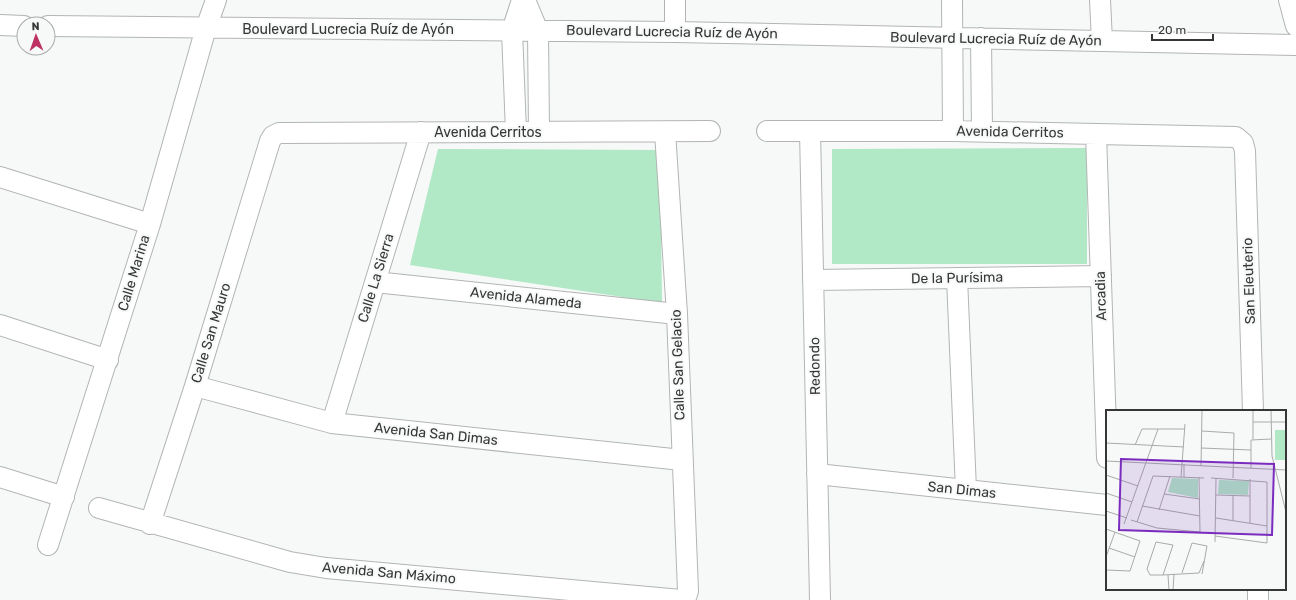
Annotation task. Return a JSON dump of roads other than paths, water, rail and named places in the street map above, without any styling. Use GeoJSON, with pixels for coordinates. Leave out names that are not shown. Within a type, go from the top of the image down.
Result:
{"type":"FeatureCollection","features":[{"type":"Feature","properties":{"kind":"street","name":"Calle Marina"},"geometry":{"type":"LineString","coordinates":[[48,545],[150,224],[206,28],[216,0]]}},
{"type":"Feature","properties":{"kind":"street"},"geometry":{"type":"LineString","coordinates":[[516,132],[512,31],[522,0]]}},
{"type":"Feature","properties":{"kind":"street"},"geometry":{"type":"LineString","coordinates":[[525,0],[538,31],[539,132]]}},
{"type":"Feature","properties":{"kind":"street"},"geometry":{"type":"LineString","coordinates":[[675,0],[675,32]]}},
{"type":"Feature","properties":{"kind":"street"},"geometry":{"type":"LineString","coordinates":[[952,0],[951,38],[953,131]]}},
{"type":"Feature","properties":{"kind":"street"},"geometry":{"type":"LineString","coordinates":[[1100,0],[1102,41]]}},
{"type":"Feature","properties":{"kind":"street"},"geometry":{"type":"LineString","coordinates":[[1289,0],[1296,26]]}},
{"type":"Feature","properties":{"kind":"street"},"geometry":{"type":"LineString","coordinates":[[0,25],[16,26]]}},
{"type":"Feature","properties":{"kind":"street","name":"Boulevard Lucrecia Ruíz de Ayón"},"geometry":{"type":"LineString","coordinates":[[56,26],[675,32],[1296,45]]}},
{"type":"Feature","properties":{"kind":"street"},"geometry":{"type":"LineString","coordinates":[[982,38],[982,131]]}},
{"type":"Feature","properties":{"kind":"street","name":"Avenida Cerritos"},"geometry":{"type":"LineString","coordinates":[[270,141],[273,136],[278,133],[710,131]]}},
{"type":"Feature","properties":{"kind":"street","name":"Redondo"},"geometry":{"type":"LineString","coordinates":[[810,131],[820,600]]}},
{"type":"Feature","properties":{"kind":"street","name":"Avenida Cerritos"},"geometry":{"type":"LineString","coordinates":[[767,132],[982,131],[1236,137],[1243,143],[1245,151]]}},
{"type":"Feature","properties":{"kind":"street","name":"Calle La Sierra"},"geometry":{"type":"LineString","coordinates":[[332,423],[420,132]]}},
{"type":"Feature","properties":{"kind":"street","name":"Calle San Gelacio"},"geometry":{"type":"LineString","coordinates":[[664,132],[676,314],[688,590],[686,597]]}},
{"type":"Feature","properties":{"kind":"street","name":"Arcadia"},"geometry":{"type":"LineString","coordinates":[[1096,134],[1106,428]]}},
{"type":"Feature","properties":{"kind":"street","name":"Calle San Mauro"},"geometry":{"type":"LineString","coordinates":[[150,524],[195,386],[270,141]]}},
{"type":"Feature","properties":{"kind":"street","name":"San Eleuterio"},"geometry":{"type":"LineString","coordinates":[[1245,151],[1253,410]]}},
{"type":"Feature","properties":{"kind":"street"},"geometry":{"type":"LineString","coordinates":[[0,177],[150,224]]}},
{"type":"Feature","properties":{"kind":"street","name":"De la Purísima"},"geometry":{"type":"LineString","coordinates":[[813,280],[1101,276]]}},
{"type":"Feature","properties":{"kind":"street"},"geometry":{"type":"LineString","coordinates":[[957,278],[966,490]]}},
{"type":"Feature","properties":{"kind":"street","name":"Avenida Alameda"},"geometry":{"type":"LineString","coordinates":[[375,282],[676,314]]}},
{"type":"Feature","properties":{"kind":"street"},"geometry":{"type":"LineString","coordinates":[[0,325],[108,360]]}},
{"type":"Feature","properties":{"kind":"street","name":"Avenida San Dimas"},"geometry":{"type":"LineString","coordinates":[[195,386],[332,423],[682,460]]}},
{"type":"Feature","properties":{"kind":"street","name":"San Dimas"},"geometry":{"type":"LineString","coordinates":[[817,474],[1106,505]]}},
{"type":"Feature","properties":{"kind":"street"},"geometry":{"type":"LineString","coordinates":[[0,476],[64,497]]}},
{"type":"Feature","properties":{"kind":"street","name":"Avenida San Máximo"},"geometry":{"type":"LineString","coordinates":[[99,508],[150,524],[290,562],[326,568],[681,600],[686,597]]}}]}
